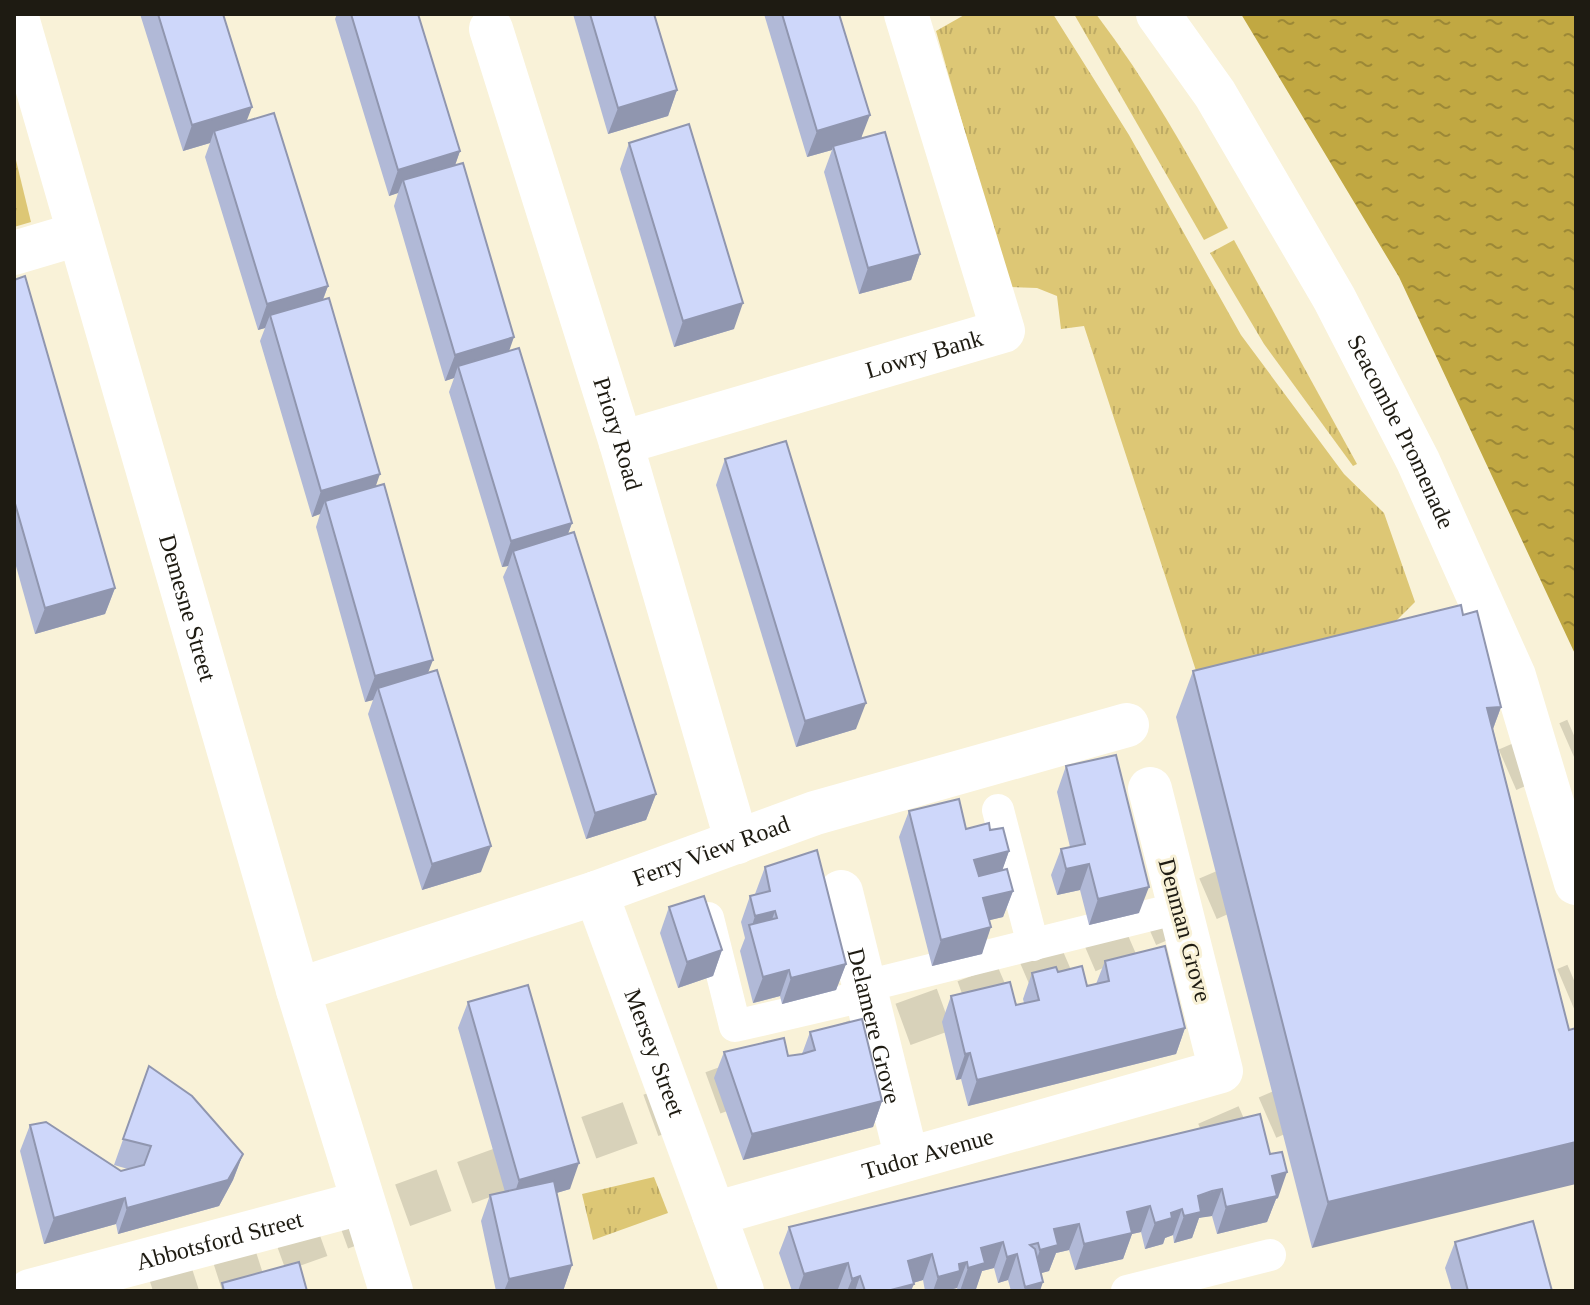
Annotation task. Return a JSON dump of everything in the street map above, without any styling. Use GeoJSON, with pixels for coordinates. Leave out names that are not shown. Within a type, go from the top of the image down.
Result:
{"type":"FeatureCollection","features":[{"type":"Feature","properties":{"kind":"street","name":"Demesne Street"},"geometry":{"type":"LineString","coordinates":[[16,14],[298,990],[361,1203],[391,1291]]}},
{"type":"Feature","properties":{"kind":"street","name":"Lowry Bank"},"geometry":{"type":"LineString","coordinates":[[621,443],[1003,331],[906,14]]}},
{"type":"Feature","properties":{"kind":"street","name":"Seacombe Promenade"},"geometry":{"type":"LineString","coordinates":[[1158,14],[1215,94],[1334,298],[1418,461],[1451,542],[1514,676],[1576,883]]}},
{"type":"Feature","properties":{"kind":"street","name":"Priory Road"},"geometry":{"type":"LineString","coordinates":[[491,29],[621,443],[737,842]]}},
{"type":"Feature","properties":{"kind":"street"},"geometry":{"type":"LineString","coordinates":[[14,253],[78,234]]}},
{"type":"Feature","properties":{"kind":"street","name":"Ferry View Road"},"geometry":{"type":"LineString","coordinates":[[298,990],[596,893],[815,813],[1127,725]]}},
{"type":"Feature","properties":{"kind":"street","name":"Denman Grove"},"geometry":{"type":"LineString","coordinates":[[1150,789],[1221,1071]]}},
{"type":"Feature","properties":{"kind":"street","name":"Delamere Grove"},"geometry":{"type":"LineString","coordinates":[[841,892],[907,1159]]}},
{"type":"Feature","properties":{"kind":"street","name":"Mersey Street"},"geometry":{"type":"LineString","coordinates":[[596,893],[714,1214]]}},
{"type":"Feature","properties":{"kind":"street","name":"Tudor Avenue"},"geometry":{"type":"LineString","coordinates":[[714,1214],[1221,1071]]}},
{"type":"Feature","properties":{"kind":"street","name":"Abbotsford Street"},"geometry":{"type":"LineString","coordinates":[[30,1291],[361,1203]]}},
{"type":"Feature","properties":{"kind":"street"},"geometry":{"type":"LineString","coordinates":[[714,1214],[742,1291]]}},
{"type":"Feature","properties":{"kind":"lane"},"geometry":{"type":"LineString","coordinates":[[998,810],[1033,945]]}},
{"type":"Feature","properties":{"kind":"lane"},"geometry":{"type":"LineString","coordinates":[[708,915],[735,1026],[1179,908]]}},
{"type":"Feature","properties":{"kind":"lane"},"geometry":{"type":"LineString","coordinates":[[1127,1291],[1270,1255]]}},
{"type":"Feature","properties":{"kind":"green space"},"geometry":{"type":"Polygon","coordinates":[[[966,14],[1053,14],[1129,135],[1241,335],[1344,474],[1384,513],[1415,602],[1394,623],[1199,680],[1084,326],[1061,329],[1057,296],[1037,288],[1009,287],[936,31],[966,14]]]}},
{"type":"Feature","properties":{"kind":"green space"},"geometry":{"type":"Polygon","coordinates":[[[1074,14],[1096,14],[1115,39],[1166,118],[1228,228],[1204,240],[1074,14]]]}},
{"type":"Feature","properties":{"kind":"green space"},"geometry":{"type":"Polygon","coordinates":[[[14,152],[31,222],[14,227],[14,152]]]}},
{"type":"Feature","properties":{"kind":"green space"},"geometry":{"type":"Polygon","coordinates":[[[1234,240],[1357,464],[1353,466],[1264,344],[1210,253],[1234,240]]]}},
{"type":"Feature","properties":{"kind":"green space"},"geometry":{"type":"Polygon","coordinates":[[[654,1177],[668,1213],[593,1240],[582,1194],[654,1177]]]}},
{"type":"Feature","properties":{"kind":"water"},"geometry":{"type":"Polygon","coordinates":[[[1241,14],[1576,14],[1576,656],[1399,277],[1241,14]]]}},
{"type":"Feature","properties":{"kind":"building"},"geometry":{"type":"Polygon","coordinates":[[[158,14],[223,14],[252,107],[192,125],[158,14]]]}},
{"type":"Feature","properties":{"kind":"building"},"geometry":{"type":"Polygon","coordinates":[[[351,14],[418,14],[460,151],[398,170],[351,14]]]}},
{"type":"Feature","properties":{"kind":"building"},"geometry":{"type":"Polygon","coordinates":[[[590,14],[654,14],[677,90],[618,108],[590,14]]]}},
{"type":"Feature","properties":{"kind":"building"},"geometry":{"type":"Polygon","coordinates":[[[782,14],[839,14],[870,115],[817,131],[782,14]]]}},
{"type":"Feature","properties":{"kind":"building"},"geometry":{"type":"Polygon","coordinates":[[[274,113],[328,286],[267,304],[214,131],[274,113]]]}},
{"type":"Feature","properties":{"kind":"building"},"geometry":{"type":"Polygon","coordinates":[[[689,124],[743,303],[683,321],[629,143],[689,124]]]}},
{"type":"Feature","properties":{"kind":"building"},"geometry":{"type":"Polygon","coordinates":[[[885,132],[920,254],[868,268],[833,146],[885,132]]]}},
{"type":"Feature","properties":{"kind":"building"},"geometry":{"type":"Polygon","coordinates":[[[463,163],[514,337],[455,355],[403,180],[463,163]]]}},
{"type":"Feature","properties":{"kind":"building"},"geometry":{"type":"Polygon","coordinates":[[[25,276],[115,588],[45,608],[14,500],[14,280],[25,276]]]}},
{"type":"Feature","properties":{"kind":"building"},"geometry":{"type":"Polygon","coordinates":[[[329,298],[380,474],[321,491],[270,315],[329,298]]]}},
{"type":"Feature","properties":{"kind":"building"},"geometry":{"type":"Polygon","coordinates":[[[519,348],[572,523],[511,541],[458,366],[519,348]]]}},
{"type":"Feature","properties":{"kind":"building"},"geometry":{"type":"Polygon","coordinates":[[[786,441],[866,703],[805,721],[725,459],[786,441]]]}},
{"type":"Feature","properties":{"kind":"building"},"geometry":{"type":"Polygon","coordinates":[[[384,484],[433,660],[375,676],[325,501],[384,484]]]}},
{"type":"Feature","properties":{"kind":"building"},"geometry":{"type":"Polygon","coordinates":[[[574,532],[656,794],[595,813],[513,551],[574,532]]]}},
{"type":"Feature","properties":{"kind":"building"},"geometry":{"type":"Polygon","coordinates":[[[1461,605],[1463,615],[1477,611],[1501,707],[1487,708],[1569,1030],[1576,1028],[1576,1142],[1328,1202],[1193,671],[1461,605]]]}},
{"type":"Feature","properties":{"kind":"building"},"geometry":{"type":"Polygon","coordinates":[[[437,670],[491,846],[432,864],[378,688],[437,670]]]}},
{"type":"Feature","properties":{"kind":"building"},"geometry":{"type":"Polygon","coordinates":[[[1116,755],[1149,887],[1098,899],[1089,864],[1066,869],[1061,849],[1085,844],[1066,766],[1116,755]]]}},
{"type":"Feature","properties":{"kind":"building"},"geometry":{"type":"Polygon","coordinates":[[[959,799],[966,829],[989,823],[990,830],[1003,828],[1009,851],[974,860],[979,876],[1007,869],[1013,891],[983,898],[991,927],[941,940],[909,811],[959,799]]]}},
{"type":"Feature","properties":{"kind":"building"},"geometry":{"type":"Polygon","coordinates":[[[817,850],[846,964],[791,978],[789,970],[763,977],[749,925],[777,918],[775,911],[755,916],[750,896],[770,891],[765,867],[817,850]]]}},
{"type":"Feature","properties":{"kind":"building"},"geometry":{"type":"Polygon","coordinates":[[[704,896],[722,950],[687,962],[669,907],[704,896]]]}},
{"type":"Feature","properties":{"kind":"building"},"geometry":{"type":"Polygon","coordinates":[[[1165,946],[1185,1028],[977,1080],[970,1053],[965,1054],[951,996],[1010,982],[1016,1005],[1039,1000],[1032,973],[1056,967],[1058,972],[1082,966],[1087,986],[1109,981],[1105,961],[1165,946]]]}},
{"type":"Feature","properties":{"kind":"building"},"geometry":{"type":"Polygon","coordinates":[[[528,985],[579,1163],[519,1180],[468,1002],[528,985]]]}},
{"type":"Feature","properties":{"kind":"building"},"geometry":{"type":"Polygon","coordinates":[[[862,1019],[882,1101],[752,1134],[724,1052],[784,1038],[788,1056],[802,1054],[815,1050],[810,1032],[862,1019]]]}},
{"type":"Feature","properties":{"kind":"building"},"geometry":{"type":"Polygon","coordinates":[[[149,1066],[192,1096],[243,1154],[228,1180],[127,1208],[125,1198],[54,1218],[30,1125],[46,1122],[121,1171],[144,1165],[151,1146],[123,1139],[149,1066]]]}},
{"type":"Feature","properties":{"kind":"building"},"geometry":{"type":"Polygon","coordinates":[[[1260,1114],[1270,1154],[1282,1152],[1287,1172],[1272,1176],[1277,1196],[1226,1207],[1222,1189],[1212,1191],[1198,1196],[1201,1212],[1184,1216],[1182,1209],[1171,1213],[1172,1218],[1155,1223],[1150,1206],[1127,1212],[1132,1233],[1084,1244],[1079,1224],[1054,1229],[1058,1245],[1040,1250],[1038,1243],[1030,1245],[1035,1249],[1043,1282],[1025,1287],[1017,1254],[1007,1257],[1003,1242],[981,1248],[985,1263],[968,1268],[967,1262],[959,1264],[960,1271],[938,1277],[932,1254],[908,1261],[914,1284],[887,1291],[865,1291],[860,1276],[852,1279],[848,1263],[804,1274],[789,1227],[1260,1114]]]}},
{"type":"Feature","properties":{"kind":"building"},"geometry":{"type":"Polygon","coordinates":[[[554,1181],[572,1265],[509,1279],[490,1195],[554,1181]]]}},
{"type":"Feature","properties":{"kind":"building"},"geometry":{"type":"Polygon","coordinates":[[[1533,1221],[1552,1291],[1468,1291],[1455,1242],[1533,1221]]]}},
{"type":"Feature","properties":{"kind":"building"},"geometry":{"type":"Polygon","coordinates":[[[299,1262],[307,1291],[224,1291],[222,1283],[299,1262]]]}},
{"type":"Feature","properties":{"kind":"tunnel"},"geometry":{"type":"LineString","coordinates":[[1447,796],[1576,740]]}},
{"type":"Feature","properties":{"kind":"tunnel"},"geometry":{"type":"LineString","coordinates":[[841,1047],[992,992],[1277,869]]}},
{"type":"Feature","properties":{"kind":"tunnel"},"geometry":{"type":"LineString","coordinates":[[1505,1015],[1576,985]]}},
{"type":"Feature","properties":{"kind":"tunnel"},"geometry":{"type":"LineString","coordinates":[[153,1291],[268,1254],[776,1070]]}},
{"type":"Feature","properties":{"kind":"tunnel"},"geometry":{"type":"LineString","coordinates":[[1207,1144],[1331,1090]]}}]}
